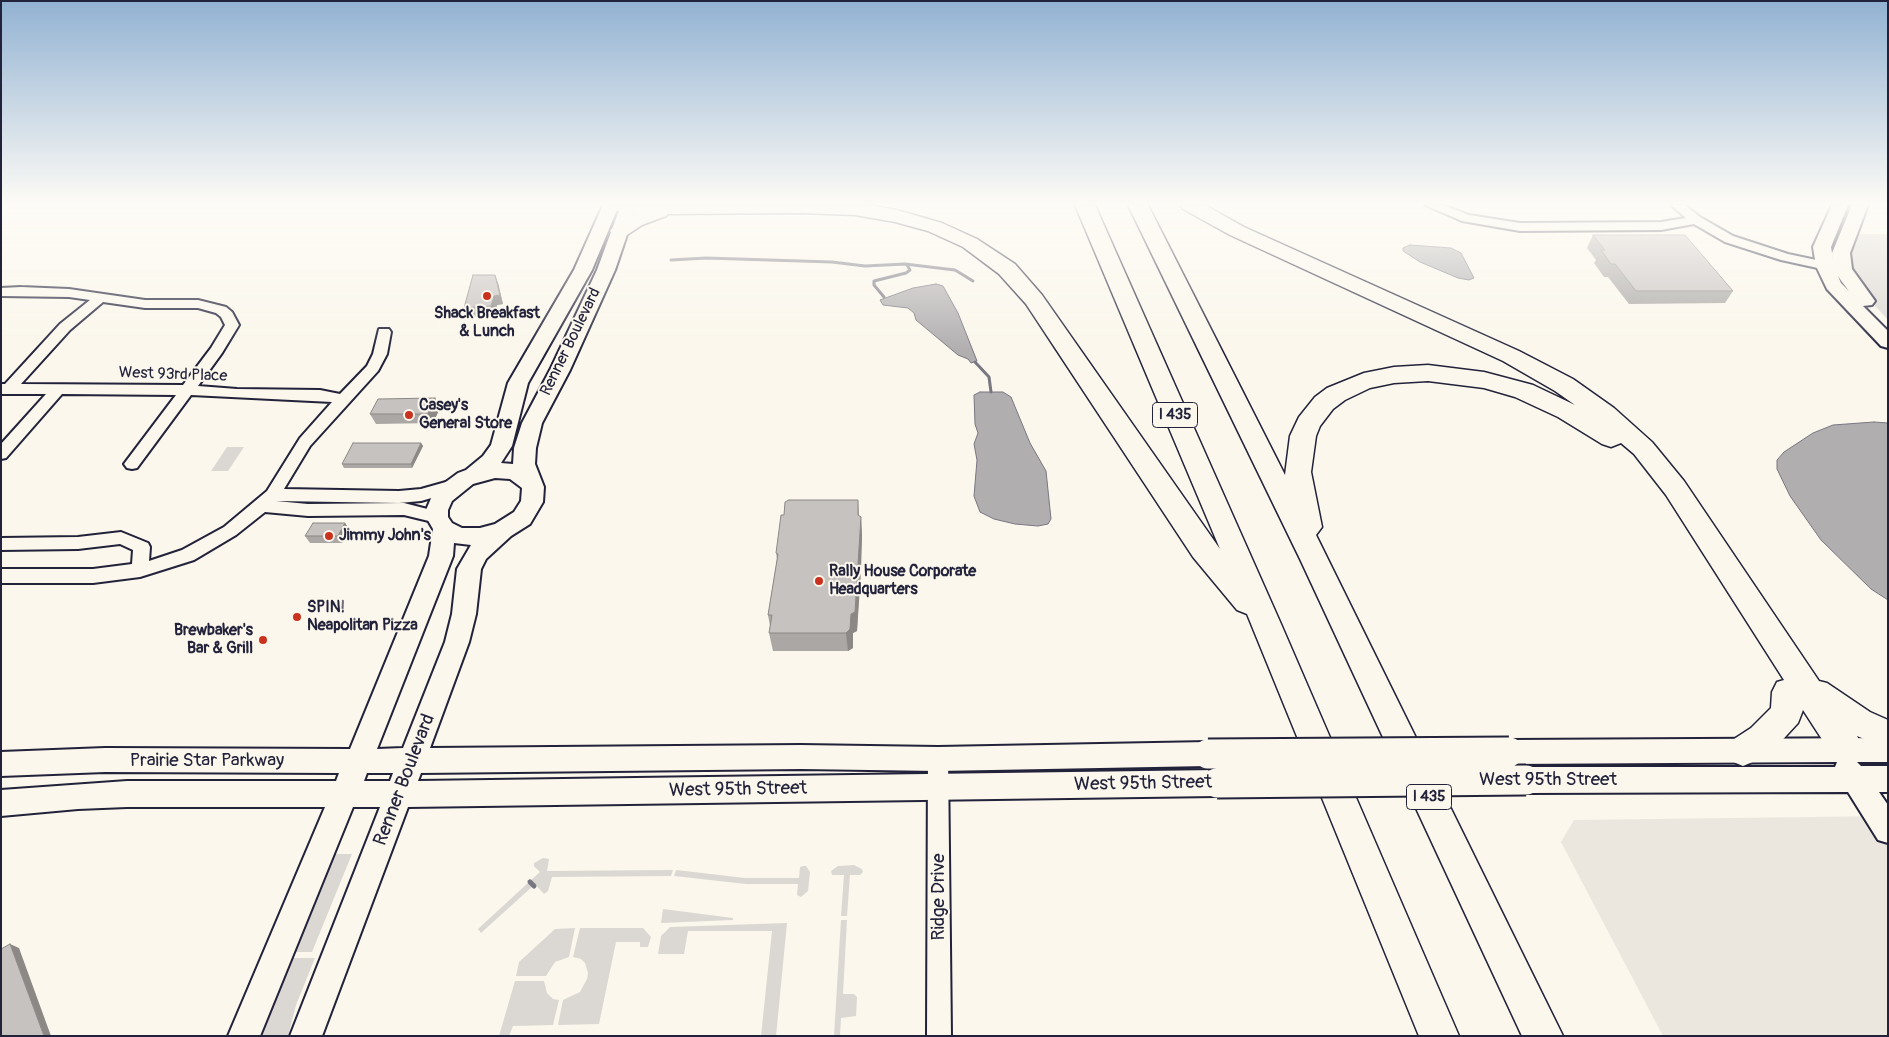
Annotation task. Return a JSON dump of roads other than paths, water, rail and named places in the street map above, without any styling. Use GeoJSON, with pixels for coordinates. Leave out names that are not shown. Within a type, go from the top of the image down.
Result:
{"type":"FeatureCollection","features":[{"type":"Feature","properties":{"kind":"highway"},"geometry":{"type":"LineString","coordinates":[[987,253],[1007,269],[1034,300],[1203,549],[1266,624]]}},
{"type":"Feature","properties":{"kind":"highway","name":"I 435"},"geometry":{"type":"LineString","coordinates":[[1106,253],[1266,624],[1438,1036]]}},
{"type":"Feature","properties":{"kind":"highway","name":"I 435"},"geometry":{"type":"LineString","coordinates":[[1162,253],[1314,559],[1543,1036]]}},
{"type":"Feature","properties":{"kind":"highway"},"geometry":{"type":"LineString","coordinates":[[1285,253],[1519,360],[1564,385],[1605,414],[1643,448],[1670,481],[1837,751]]}},
{"type":"Feature","properties":{"kind":"highway"},"geometry":{"type":"LineString","coordinates":[[1314,559],[1298,472],[1303,436],[1308,423],[1324,403],[1336,394],[1364,381],[1410,373],[1448,374],[1504,385],[1543,399],[1590,425],[1629,453],[1645,470],[1662,493],[1796,687],[1859,722],[1888,735]]}},
{"type":"Feature","properties":{"kind":"highway"},"geometry":{"type":"LineString","coordinates":[[1743,751],[1763,738],[1786,713],[1796,687]]}},
{"type":"Feature","properties":{"kind":"main road","name":"Renner Boulevard"},"geometry":{"type":"LineString","coordinates":[[476,474],[490,461],[501,446],[516,389],[593,253]]}},
{"type":"Feature","properties":{"kind":"main road","name":"Renner Boulevard"},"geometry":{"type":"LineString","coordinates":[[529,481],[524,464],[525,448],[532,423],[568,352],[612,253]]}},
{"type":"Feature","properties":{"kind":"main road"},"geometry":{"type":"LineString","coordinates":[[1823,253],[1825,266],[1838,290],[1888,342]]}},
{"type":"Feature","properties":{"kind":"main road"},"geometry":{"type":"LineString","coordinates":[[1841,253],[1843,269],[1854,287],[1888,323]]}},
{"type":"Feature","properties":{"kind":"main road"},"geometry":{"type":"LineString","coordinates":[[244,1036],[442,556],[439,503],[453,486],[476,474],[506,470],[515,472],[529,481],[534,494],[528,510],[517,521],[503,530],[486,536],[468,537],[451,533],[441,523]]}},
{"type":"Feature","properties":{"kind":"main road","name":"Renner Boulevard"},"geometry":{"type":"LineString","coordinates":[[306,1036],[461,628],[470,569],[478,553],[503,530]]}},
{"type":"Feature","properties":{"kind":"main road","name":"West 95th Street"},"geometry":{"type":"LineString","coordinates":[[412,759],[791,757],[938,759],[1208,754],[1888,750]]}},
{"type":"Feature","properties":{"kind":"main road"},"geometry":{"type":"LineString","coordinates":[[1837,751],[1888,830]]}},
{"type":"Feature","properties":{"kind":"main road","name":"Prairie Star Parkway"},"geometry":{"type":"LineString","coordinates":[[1,764],[105,760],[358,761],[412,759]]}},
{"type":"Feature","properties":{"kind":"main road","name":"West 95th Street"},"geometry":{"type":"LineString","coordinates":[[399,794],[1217,783],[1888,779]]}},
{"type":"Feature","properties":{"kind":"main road","name":"Prairie Star Parkway"},"geometry":{"type":"LineString","coordinates":[[1,803],[58,797],[127,794],[399,794]]}},
{"type":"Feature","properties":{"kind":"street"},"geometry":{"type":"LineString","coordinates":[[1775,253],[1843,269]]}},
{"type":"Feature","properties":{"kind":"street"},"geometry":{"type":"LineString","coordinates":[[1,292],[21,291],[69,294],[145,304],[198,304],[221,310],[227,314],[232,326],[217,350],[132,464]]}},
{"type":"Feature","properties":{"kind":"street"},"geometry":{"type":"LineString","coordinates":[[5,389],[65,326],[99,299]]}},
{"type":"Feature","properties":{"kind":"street"},"geometry":{"type":"LineString","coordinates":[[1,576],[93,576],[140,570],[166,564],[201,549],[230,531],[268,500],[318,426],[373,368],[380,354],[384,332]]}},
{"type":"Feature","properties":{"kind":"street","name":"West 93rd Place"},"geometry":{"type":"LineString","coordinates":[[5,389],[187,390],[236,394],[320,396],[344,399]]}},
{"type":"Feature","properties":{"kind":"street"},"geometry":{"type":"LineString","coordinates":[[1,454],[58,390]]}},
{"type":"Feature","properties":{"kind":"street"},"geometry":{"type":"LineString","coordinates":[[268,500],[399,497],[421,495],[453,486]]}},
{"type":"Feature","properties":{"kind":"street"},"geometry":{"type":"LineString","coordinates":[[268,500],[308,510],[404,509],[441,523]]}},
{"type":"Feature","properties":{"kind":"street"},"geometry":{"type":"LineString","coordinates":[[1,544],[78,543],[121,538],[142,547],[140,570]]}},
{"type":"Feature","properties":{"kind":"street","name":"Ridge Drive"},"geometry":{"type":"LineString","coordinates":[[938,759],[939,1036]]}},
{"type":"Feature","properties":{"kind":"waterway"},"geometry":{"type":"LineString","coordinates":[[671,260],[706,258],[832,262],[865,266],[905,264],[955,270],[973,281]]}},
{"type":"Feature","properties":{"kind":"waterway"},"geometry":{"type":"LineString","coordinates":[[884,297],[874,285],[874,281],[906,273],[910,270],[907,265]]}},
{"type":"Feature","properties":{"kind":"waterway"},"geometry":{"type":"LineString","coordinates":[[975,362],[989,377],[991,392]]}},
{"type":"Feature","properties":{"kind":"waterway"},"geometry":{"type":"LineString","coordinates":[[530,882],[534,886]]}},
{"type":"Feature","properties":{"kind":"place","name":"Shack Breakfast & Lunch"},"geometry":{"type":"Point","coordinates":[487,296]}},
{"type":"Feature","properties":{"kind":"place","name":"Casey's General Store"},"geometry":{"type":"Point","coordinates":[409,415]}},
{"type":"Feature","properties":{"kind":"place","name":"Jimmy John's"},"geometry":{"type":"Point","coordinates":[329,536]}},
{"type":"Feature","properties":{"kind":"place","name":"Rally House Corporate Headquarters"},"geometry":{"type":"Point","coordinates":[819,581]}},
{"type":"Feature","properties":{"kind":"place","name":"SPIN! Neapolitan Pizza"},"geometry":{"type":"Point","coordinates":[297,617]}},
{"type":"Feature","properties":{"kind":"place","name":"Brewbaker's Bar & Grill"},"geometry":{"type":"Point","coordinates":[263,640]}}]}
